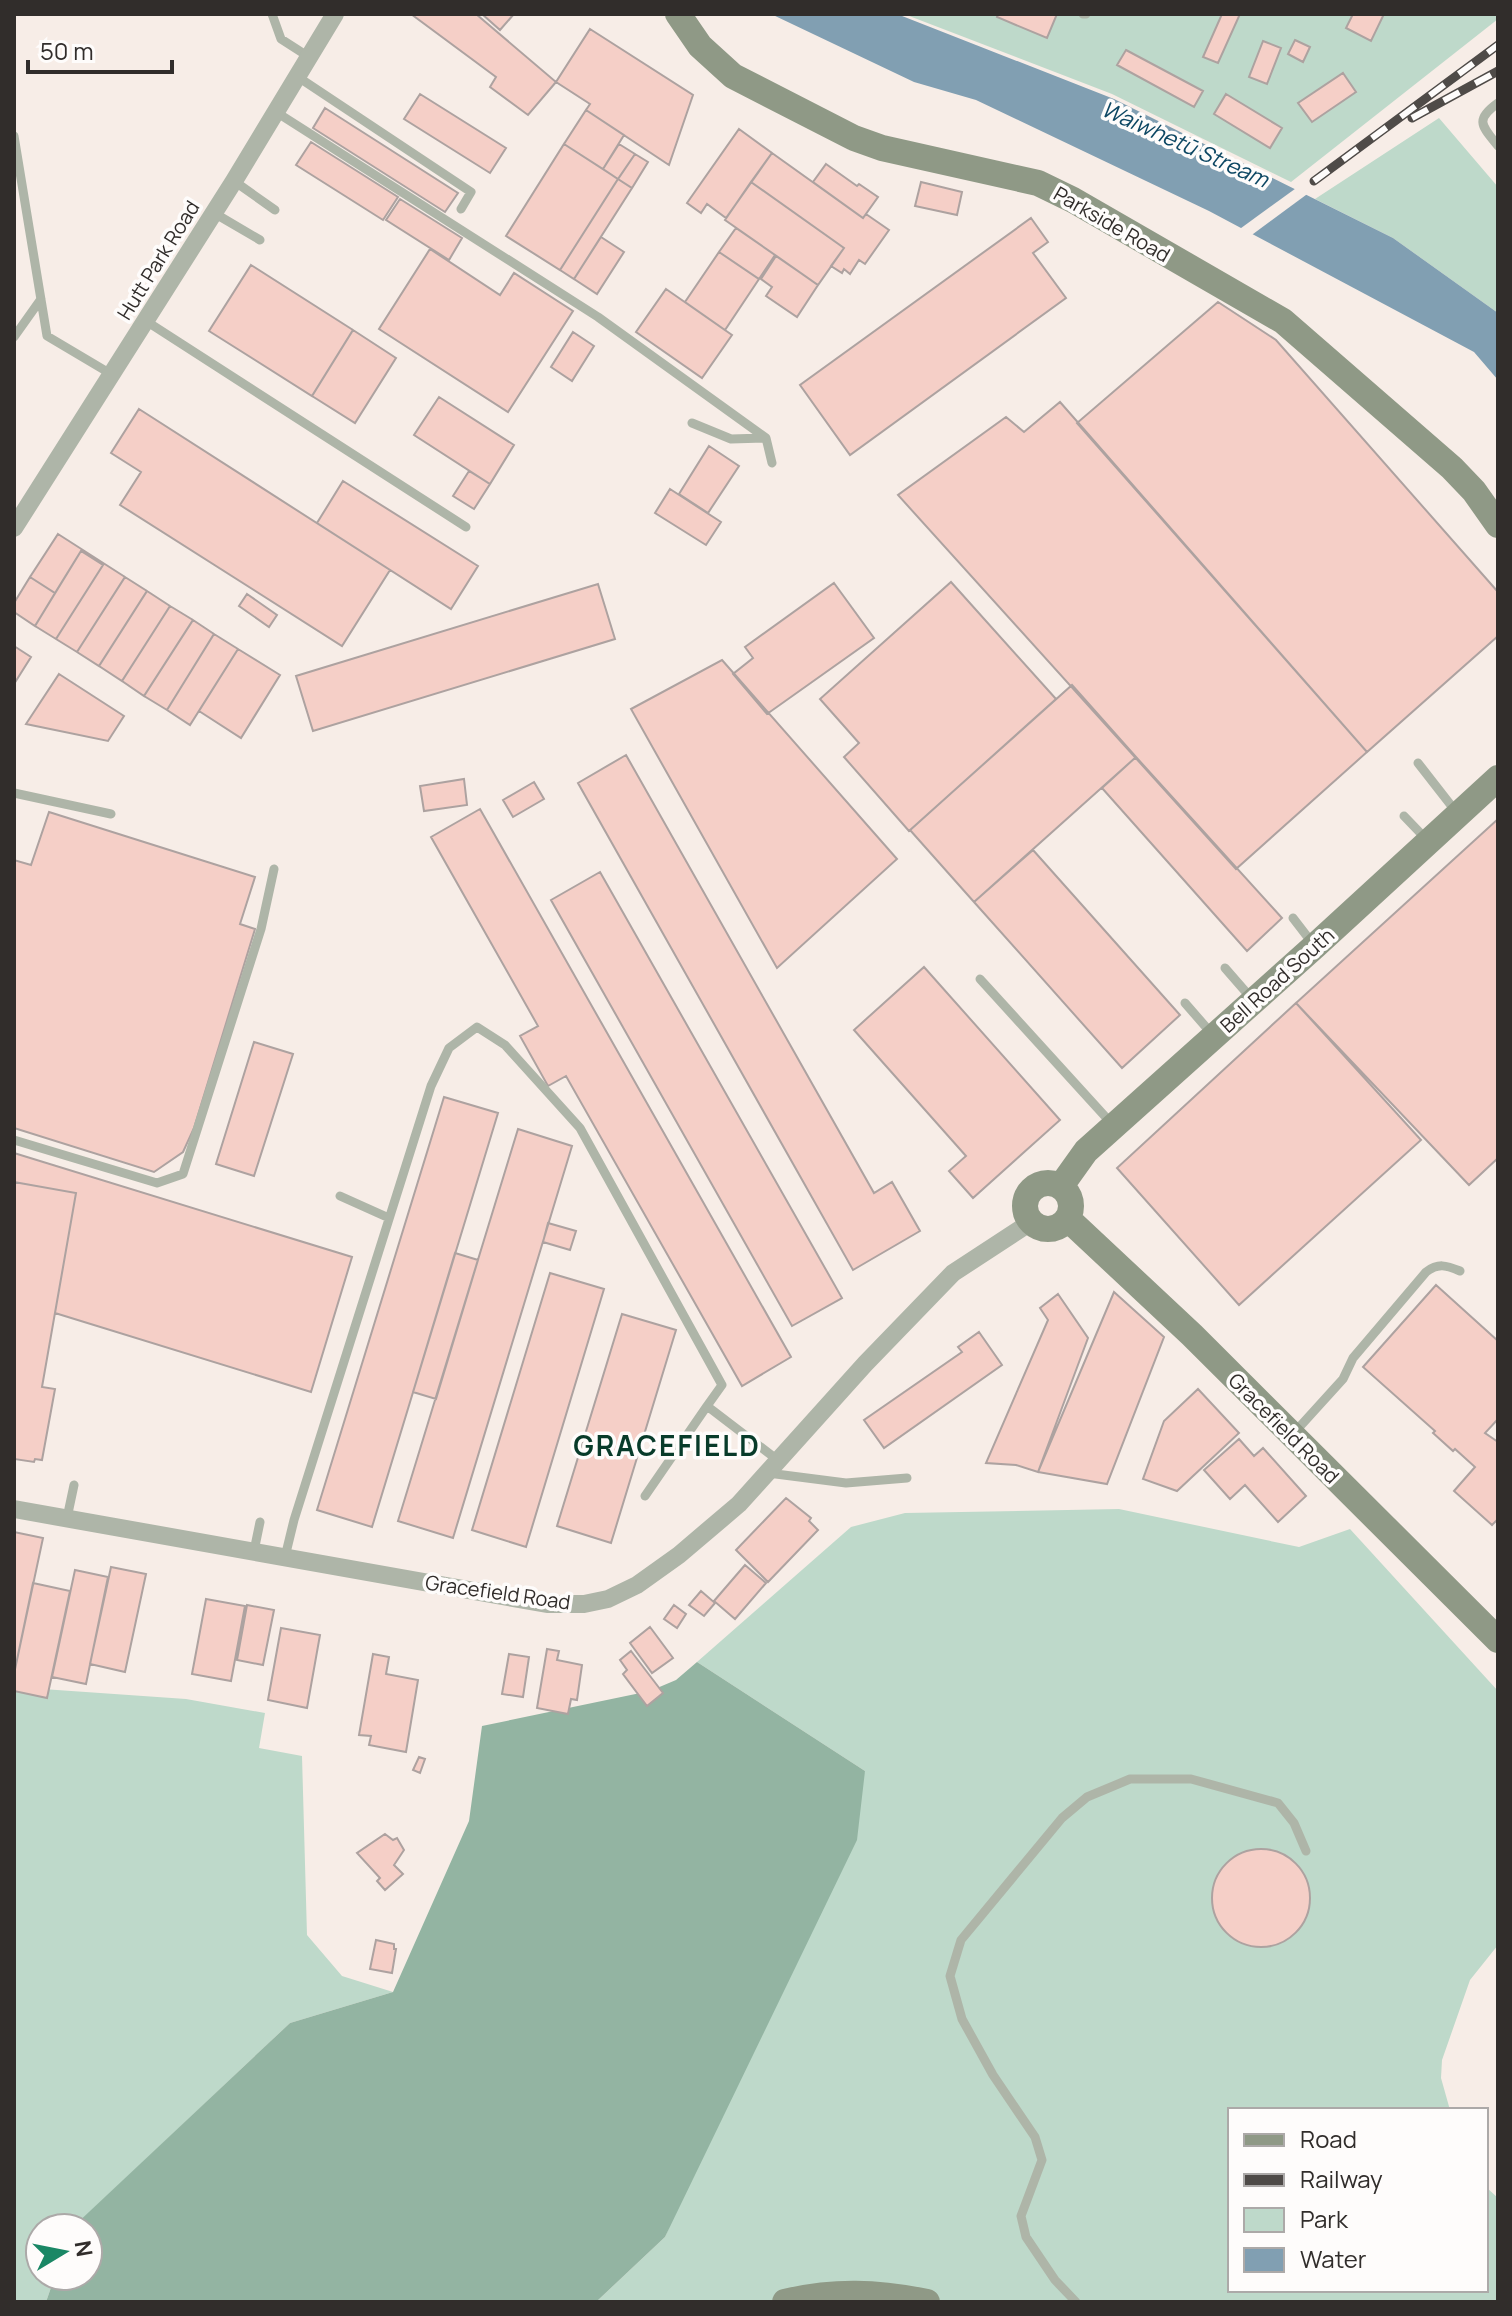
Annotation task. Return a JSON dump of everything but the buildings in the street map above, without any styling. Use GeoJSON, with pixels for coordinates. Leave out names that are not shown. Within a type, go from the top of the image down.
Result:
{"type":"FeatureCollection","features":[{"type":"Feature","properties":{"kind":"main road","name":"Parkside Road"},"geometry":{"type":"LineString","coordinates":[[678,14],[700,46],[733,76],[827,125],[882,148],[1038,183],[1283,321],[1452,468],[1474,491],[1498,525]]}},
{"type":"Feature","properties":{"kind":"main road","name":"Bell Road South"},"geometry":{"type":"LineString","coordinates":[[1061,1186],[1086,1151],[1498,778]]}},
{"type":"Feature","properties":{"kind":"main road"},"geometry":{"type":"LineString","coordinates":[[1045,1183],[1061,1186],[1071,1202],[1068,1219],[1062,1225],[1046,1229],[1031,1222],[1025,1206],[1031,1191],[1045,1183]]}},
{"type":"Feature","properties":{"kind":"main road","name":"Gracefield Road"},"geometry":{"type":"LineString","coordinates":[[1068,1219],[1192,1335],[1498,1640]]}},
{"type":"Feature","properties":{"kind":"main road"},"geometry":{"type":"LineString","coordinates":[[785,2302],[821,2294],[856,2292],[927,2302]]}},
{"type":"Feature","properties":{"kind":"street","name":"Hutt Park Road"},"geometry":{"type":"LineString","coordinates":[[14,528],[234,181],[335,14]]}},
{"type":"Feature","properties":{"kind":"street","name":"Gracefield Road"},"geometry":{"type":"LineString","coordinates":[[14,1509],[547,1604],[584,1604],[608,1599],[637,1585],[679,1555],[739,1504],[865,1364],[953,1273],[1031,1222]]}},
{"type":"Feature","properties":{"kind":"lane"},"geometry":{"type":"LineString","coordinates":[[272,14],[281,39],[310,58]]}},
{"type":"Feature","properties":{"kind":"lane"},"geometry":{"type":"LineString","coordinates":[[298,77],[471,192],[461,209]]}},
{"type":"Feature","properties":{"kind":"lane"},"geometry":{"type":"LineString","coordinates":[[1498,103],[1482,119],[1483,127],[1498,146]]}},
{"type":"Feature","properties":{"kind":"lane"},"geometry":{"type":"LineString","coordinates":[[276,112],[598,317],[766,438],[772,463]]}},
{"type":"Feature","properties":{"kind":"lane"},"geometry":{"type":"LineString","coordinates":[[14,136],[16,163],[47,336],[111,374]]}},
{"type":"Feature","properties":{"kind":"lane"},"geometry":{"type":"LineString","coordinates":[[234,181],[275,210]]}},
{"type":"Feature","properties":{"kind":"lane"},"geometry":{"type":"LineString","coordinates":[[214,213],[260,240]]}},
{"type":"Feature","properties":{"kind":"lane"},"geometry":{"type":"LineString","coordinates":[[14,337],[41,299]]}},
{"type":"Feature","properties":{"kind":"lane"},"geometry":{"type":"LineString","coordinates":[[146,321],[466,527]]}},
{"type":"Feature","properties":{"kind":"lane"},"geometry":{"type":"LineString","coordinates":[[692,423],[731,439],[766,438]]}},
{"type":"Feature","properties":{"kind":"lane"},"geometry":{"type":"LineString","coordinates":[[1418,763],[1459,815]]}},
{"type":"Feature","properties":{"kind":"lane"},"geometry":{"type":"LineString","coordinates":[[14,793],[111,814]]}},
{"type":"Feature","properties":{"kind":"lane"},"geometry":{"type":"LineString","coordinates":[[1404,816],[1429,842]]}},
{"type":"Feature","properties":{"kind":"lane"},"geometry":{"type":"LineString","coordinates":[[14,1140],[157,1183],[183,1174],[253,956],[274,869]]}},
{"type":"Feature","properties":{"kind":"lane"},"geometry":{"type":"LineString","coordinates":[[1293,918],[1315,946]]}},
{"type":"Feature","properties":{"kind":"lane"},"geometry":{"type":"LineString","coordinates":[[1225,968],[1254,1001]]}},
{"type":"Feature","properties":{"kind":"lane"},"geometry":{"type":"LineString","coordinates":[[980,979],[1114,1127]]}},
{"type":"Feature","properties":{"kind":"lane"},"geometry":{"type":"LineString","coordinates":[[1185,1003],[1214,1037]]}},
{"type":"Feature","properties":{"kind":"lane"},"geometry":{"type":"LineString","coordinates":[[285,1557],[431,1086],[449,1048],[477,1027],[505,1045],[580,1128],[722,1385],[645,1496]]}},
{"type":"Feature","properties":{"kind":"lane"},"geometry":{"type":"LineString","coordinates":[[340,1196],[389,1218]]}},
{"type":"Feature","properties":{"kind":"lane"},"geometry":{"type":"LineString","coordinates":[[1292,1435],[1343,1379],[1353,1358],[1426,1272],[1434,1266],[1446,1265],[1460,1271]]}},
{"type":"Feature","properties":{"kind":"lane"},"geometry":{"type":"LineString","coordinates":[[707,1406],[774,1467],[846,1483],[907,1478]]}},
{"type":"Feature","properties":{"kind":"lane"},"geometry":{"type":"LineString","coordinates":[[67,1518],[74,1485]]}},
{"type":"Feature","properties":{"kind":"lane"},"geometry":{"type":"LineString","coordinates":[[254,1551],[260,1522]]}},
{"type":"Feature","properties":{"kind":"lane"},"geometry":{"type":"LineString","coordinates":[[1076,2302],[1055,2280],[1026,2237],[1021,2216],[1042,2160],[1035,2137],[993,2075],[962,2019],[950,1976],[961,1940],[1062,1818],[1087,1797],[1130,1779],[1191,1779],[1278,1803],[1294,1823],[1306,1851]]}},
{"type":"Feature","properties":{"kind":"green space"},"geometry":{"type":"Polygon","coordinates":[[[904,14],[1498,14],[1498,19],[1291,182],[1112,94],[904,14]]]}},
{"type":"Feature","properties":{"kind":"green space"},"geometry":{"type":"Polygon","coordinates":[[[1439,118],[1498,187],[1498,313],[1393,238],[1315,199],[1439,118]]]}},
{"type":"Feature","properties":{"kind":"green space"},"geometry":{"type":"Polygon","coordinates":[[[1119,1509],[1299,1547],[1350,1529],[1498,1691],[1498,1945],[1470,1980],[1442,2060],[1441,2078],[1449,2108],[1228,2108],[1228,2292],[1488,2292],[1488,2189],[1498,2198],[1498,2302],[596,2302],[665,2237],[865,1771],[697,1662],[851,1527],[905,1513],[1119,1509]],[[1259,1849],[1235,1857],[1220,1872],[1214,1890],[1215,1909],[1223,1927],[1236,1940],[1256,1946],[1279,1943],[1293,1935],[1306,1917],[1310,1888],[1300,1868],[1282,1855],[1259,1849]]]}},
{"type":"Feature","properties":{"kind":"green space"},"geometry":{"type":"Polygon","coordinates":[[[697,1662],[865,1771],[857,1840],[665,2237],[596,2302],[46,2302],[49,2292],[104,2292],[104,2212],[89,2212],[290,2023],[393,1992],[469,1821],[482,1726],[650,1691],[676,1680],[697,1662]]]}},
{"type":"Feature","properties":{"kind":"green space"},"geometry":{"type":"Polygon","coordinates":[[[14,1687],[186,1699],[265,1713],[259,1748],[302,1756],[307,1935],[342,1976],[393,1992],[290,2023],[90,2212],[24,2212],[24,2292],[49,2292],[46,2302],[14,2302],[14,1687]]]}},
{"type":"Feature","properties":{"kind":"water","name":"Waiwhetū Stream"},"geometry":{"type":"Polygon","coordinates":[[[771,14],[897,14],[1114,99],[1393,238],[1498,313],[1498,380],[1474,352],[1209,211],[976,100],[914,82],[771,14]]]}},
{"type":"Feature","properties":{"kind":"pier"},"geometry":{"type":"Polygon","coordinates":[[[1299,186],[1310,192],[1249,237],[1237,231],[1299,186]]]}},
{"type":"Feature","properties":{"kind":"railway"},"geometry":{"type":"LineString","coordinates":[[1314,181],[1498,45]]}},
{"type":"Feature","properties":{"kind":"railway"},"geometry":{"type":"LineString","coordinates":[[1412,118],[1498,71]]}},
{"type":"Feature","properties":{"kind":"district","name":"GRACEFIELD"},"geometry":{"type":"Point","coordinates":[667,1445]}}]}
